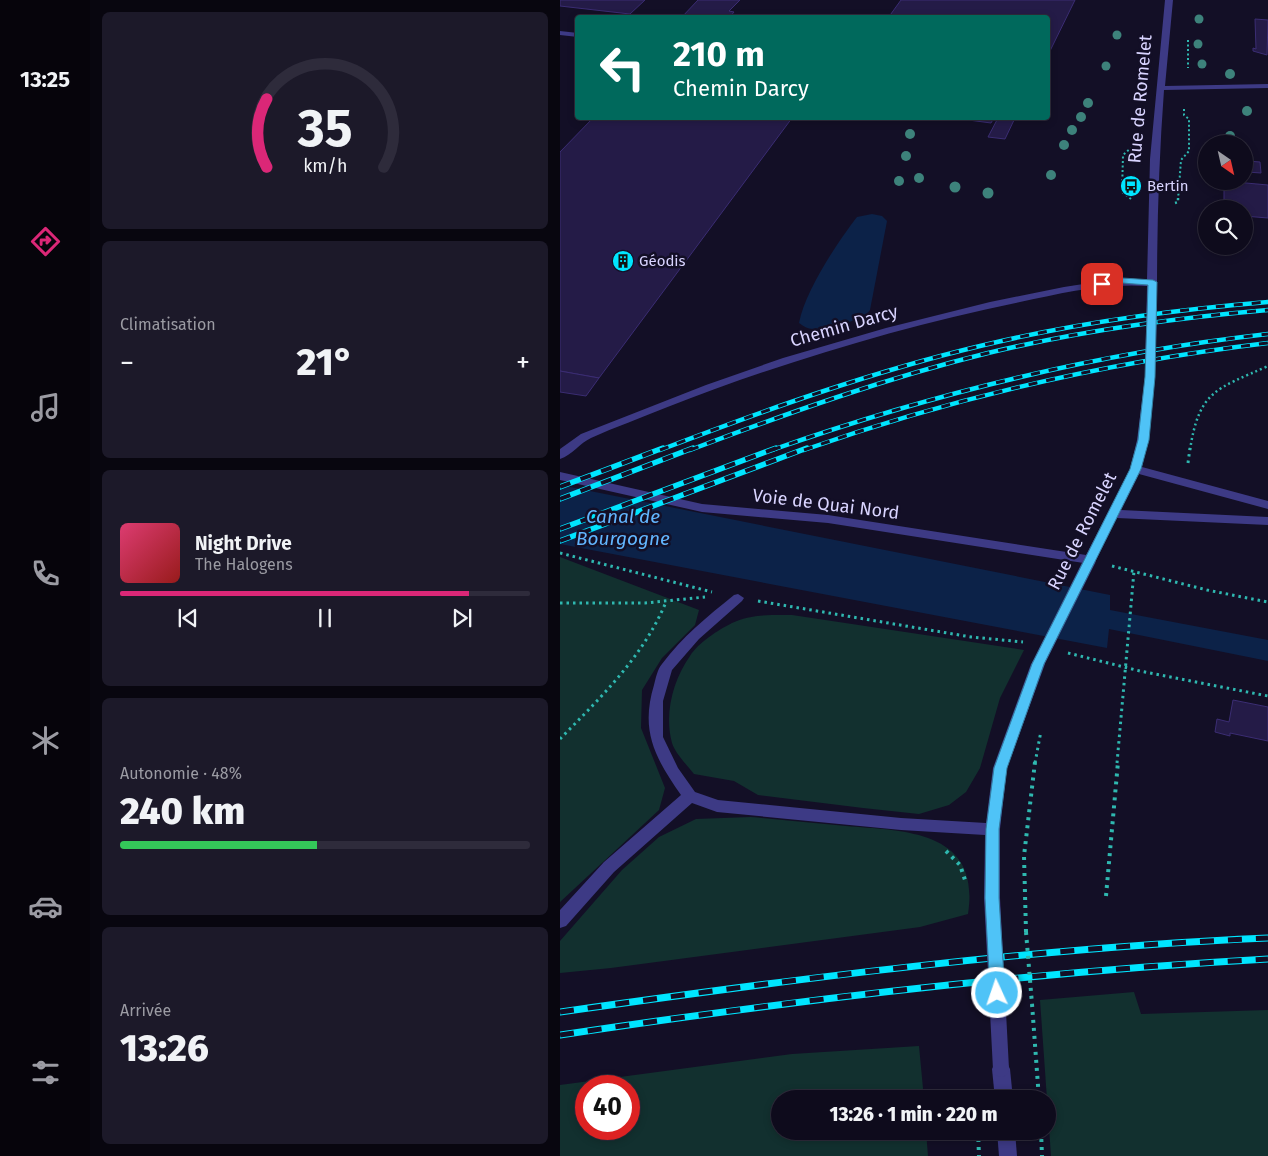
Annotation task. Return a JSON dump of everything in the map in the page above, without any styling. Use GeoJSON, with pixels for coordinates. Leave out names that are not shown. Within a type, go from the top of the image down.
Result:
{"type":"FeatureCollection","features":[{"type":"Feature","properties":{"kind":"street","name":"Rue de Romelet"},"geometry":{"type":"LineString","coordinates":[[1003,1090],[992,898],[993,829],[1000,768],[1038,664],[1115,514],[1136,469],[1144,440],[1150,377],[1153,282],[1152,212],[1169,0]]}},
{"type":"Feature","properties":{"kind":"street"},"geometry":{"type":"LineString","coordinates":[[560,33],[575,35]]}},
{"type":"Feature","properties":{"kind":"street"},"geometry":{"type":"LineString","coordinates":[[1161,88],[1268,86]]}},
{"type":"Feature","properties":{"kind":"street","name":"Chemin Darcy"},"geometry":{"type":"LineString","coordinates":[[560,455],[585,436],[787,360],[890,330],[990,305],[1064,290],[1122,281],[1153,282]]}},
{"type":"Feature","properties":{"kind":"street"},"geometry":{"type":"LineString","coordinates":[[1136,469],[1268,505]]}},
{"type":"Feature","properties":{"kind":"street","name":"Voie de Quai Nord"},"geometry":{"type":"LineString","coordinates":[[560,476],[702,508],[828,519],[1090,560]]}},
{"type":"Feature","properties":{"kind":"street"},"geometry":{"type":"LineString","coordinates":[[1115,514],[1268,521]]}},
{"type":"Feature","properties":{"kind":"street"},"geometry":{"type":"LineString","coordinates":[[738,598],[694,636],[666,668],[656,701],[656,738],[672,771],[690,796],[717,806],[901,824],[993,829]]}},
{"type":"Feature","properties":{"kind":"street"},"geometry":{"type":"LineString","coordinates":[[560,921],[609,867],[690,796]]}},
{"type":"Feature","properties":{"kind":"street"},"geometry":{"type":"LineString","coordinates":[[1007,1140],[1008,1156]]}},
{"type":"Feature","properties":{"kind":"path"},"geometry":{"type":"LineString","coordinates":[[1187,33],[1188,68]]}},
{"type":"Feature","properties":{"kind":"path"},"geometry":{"type":"LineString","coordinates":[[1152,212],[1178,202],[1181,160],[1188,150],[1189,119],[1183,112],[1186,103]]}},
{"type":"Feature","properties":{"kind":"path"},"geometry":{"type":"LineString","coordinates":[[1195,484],[1188,467],[1199,410],[1219,390],[1268,366]]}},
{"type":"Feature","properties":{"kind":"path"},"geometry":{"type":"LineString","coordinates":[[560,553],[603,562],[654,578],[738,598],[971,637],[1024,642]]}},
{"type":"Feature","properties":{"kind":"path"},"geometry":{"type":"LineString","coordinates":[[1111,571],[1116,559]]}},
{"type":"Feature","properties":{"kind":"path"},"geometry":{"type":"LineString","coordinates":[[1090,560],[1207,590],[1268,602]]}},
{"type":"Feature","properties":{"kind":"path"},"geometry":{"type":"LineString","coordinates":[[1106,896],[1134,571]]}},
{"type":"Feature","properties":{"kind":"path"},"geometry":{"type":"LineString","coordinates":[[560,603],[666,602],[701,597],[738,598]]}},
{"type":"Feature","properties":{"kind":"path"},"geometry":{"type":"LineString","coordinates":[[560,739],[626,668],[661,617],[666,602]]}},
{"type":"Feature","properties":{"kind":"path"},"geometry":{"type":"LineString","coordinates":[[1061,651],[1125,667],[1268,696]]}},
{"type":"Feature","properties":{"kind":"path"},"geometry":{"type":"LineString","coordinates":[[1038,1090],[1022,888],[1025,834],[1033,766],[1041,729]]}},
{"type":"Feature","properties":{"kind":"path"},"geometry":{"type":"LineString","coordinates":[[942,848],[960,865],[966,885]]}},
{"type":"Feature","properties":{"kind":"path"},"geometry":{"type":"LineString","coordinates":[[978,1140],[979,1156]]}},
{"type":"Feature","properties":{"kind":"path"},"geometry":{"type":"LineString","coordinates":[[1041,1140],[1042,1156]]}},
{"type":"Feature","properties":{"kind":"green space"},"geometry":{"type":"Polygon","coordinates":[[[560,557],[699,610],[695,625],[662,658],[642,690],[641,728],[665,788],[659,810],[560,902],[560,557]]]}},
{"type":"Feature","properties":{"kind":"green space"},"geometry":{"type":"Polygon","coordinates":[[[769,615],[792,615],[1024,650],[1000,698],[980,768],[966,792],[949,805],[919,814],[758,795],[734,781],[694,774],[676,751],[670,732],[669,721],[672,698],[684,665],[703,642],[732,623],[769,615]]]}},
{"type":"Feature","properties":{"kind":"green space"},"geometry":{"type":"Polygon","coordinates":[[[751,817],[892,830],[934,840],[951,851],[963,866],[969,886],[968,914],[920,927],[611,968],[560,973],[560,941],[622,870],[659,837],[696,819],[751,817]]]}},
{"type":"Feature","properties":{"kind":"green space"},"geometry":{"type":"Polygon","coordinates":[[[1134,992],[1141,1014],[1268,1010],[1268,1156],[1051,1156],[1050,1140],[1056,1140],[1056,1090],[1046,1090],[1040,1000],[1134,992]]]}},
{"type":"Feature","properties":{"kind":"green space"},"geometry":{"type":"Polygon","coordinates":[[[919,1046],[923,1090],[771,1090],[771,1140],[927,1140],[928,1156],[560,1156],[560,1085],[575,1083],[575,1140],[640,1140],[640,1075],[635,1075],[792,1054],[919,1046]]]}},
{"type":"Feature","properties":{"kind":"water"},"geometry":{"type":"Polygon","coordinates":[[[872,214],[882,216],[887,221],[870,310],[853,321],[827,328],[813,329],[802,325],[799,323],[802,310],[831,254],[857,217],[872,214]]]}},
{"type":"Feature","properties":{"kind":"water","name":"Canal de Bourgogne"},"geometry":{"type":"Polygon","coordinates":[[[560,485],[1110,595],[1110,610],[1268,640],[1268,661],[1109,629],[1107,648],[560,544],[560,485]]]}},
{"type":"Feature","properties":{"kind":"building"},"geometry":{"type":"Polygon","coordinates":[[[560,0],[645,0],[630,14],[560,6],[560,0]]]}},
{"type":"Feature","properties":{"kind":"building"},"geometry":{"type":"Polygon","coordinates":[[[698,0],[740,0],[729,11],[734,12],[732,15],[684,15],[698,0]]]}},
{"type":"Feature","properties":{"kind":"building"},"geometry":{"type":"Polygon","coordinates":[[[901,0],[1075,0],[1050,51],[1050,15],[890,15],[901,0]]]}},
{"type":"Feature","properties":{"kind":"building"},"geometry":{"type":"Polygon","coordinates":[[[1255,19],[1268,20],[1267,55],[1253,51],[1253,48],[1256,49],[1255,19]]]}},
{"type":"Feature","properties":{"kind":"building","name":"Géodis"},"geometry":{"type":"Polygon","coordinates":[[[591,120],[791,120],[599,378],[560,371],[560,152],[591,120]]]}},
{"type":"Feature","properties":{"kind":"building"},"geometry":{"type":"Polygon","coordinates":[[[968,120],[993,120],[991,123],[968,120]]]}},
{"type":"Feature","properties":{"kind":"building"},"geometry":{"type":"Polygon","coordinates":[[[997,120],[1014,120],[1005,139],[988,137],[997,120]]]}},
{"type":"Feature","properties":{"kind":"building"},"geometry":{"type":"Polygon","coordinates":[[[1253,161],[1260,162],[1261,173],[1253,172],[1253,161]]]}},
{"type":"Feature","properties":{"kind":"building"},"geometry":{"type":"Polygon","coordinates":[[[1253,184],[1268,185],[1268,218],[1253,217],[1253,200],[1224,200],[1224,190],[1253,190],[1253,184]]]}},
{"type":"Feature","properties":{"kind":"building"},"geometry":{"type":"Polygon","coordinates":[[[560,371],[599,378],[586,396],[560,392],[560,371]]]}},
{"type":"Feature","properties":{"kind":"building"},"geometry":{"type":"Polygon","coordinates":[[[1233,700],[1268,707],[1268,741],[1230,733],[1230,736],[1215,732],[1217,719],[1229,722],[1233,700]]]}},
{"type":"Feature","properties":{"kind":"railway"},"geometry":{"type":"LineString","coordinates":[[660,450],[818,393],[939,356],[980,346],[1123,318],[1268,302]]}},
{"type":"Feature","properties":{"kind":"railway"},"geometry":{"type":"LineString","coordinates":[[690,450],[838,397],[912,373],[988,353],[1057,338],[1127,326],[1268,310]]}},
{"type":"Feature","properties":{"kind":"railway"},"geometry":{"type":"LineString","coordinates":[[772,450],[894,410],[1017,378],[1142,352],[1268,334]]}},
{"type":"Feature","properties":{"kind":"railway"},"geometry":{"type":"LineString","coordinates":[[804,450],[918,414],[1033,384],[1150,360],[1268,343]]}},
{"type":"Feature","properties":{"kind":"railway"},"geometry":{"type":"LineString","coordinates":[[560,487],[663,448]]}},
{"type":"Feature","properties":{"kind":"railway"},"geometry":{"type":"LineString","coordinates":[[560,499],[693,448]]}},
{"type":"Feature","properties":{"kind":"railway"},"geometry":{"type":"LineString","coordinates":[[560,529],[776,448]]}},
{"type":"Feature","properties":{"kind":"railway"},"geometry":{"type":"LineString","coordinates":[[560,541],[807,448]]}},
{"type":"Feature","properties":{"kind":"railway"},"geometry":{"type":"LineString","coordinates":[[560,1012],[913,966],[1091,949],[1268,938]]}},
{"type":"Feature","properties":{"kind":"railway"},"geometry":{"type":"LineString","coordinates":[[560,1035],[736,1010],[913,989],[1090,971],[1268,959]]}},
{"type":"Feature","properties":{"kind":"place","name":"Bertin"},"geometry":{"type":"Point","coordinates":[1131,186]}},
{"type":"Feature","properties":{"kind":"place","name":"Géodis"},"geometry":{"type":"Point","coordinates":[623,261]}},
{"type":"Feature","properties":{"kind":"route"},"geometry":{"type":"LineString","coordinates":[[997,993],[992,898],[993,829],[1000,768],[1038,664],[1115,514],[1136,469],[1144,440],[1150,377],[1153,282],[1122,281],[1102,284]]}}]}
